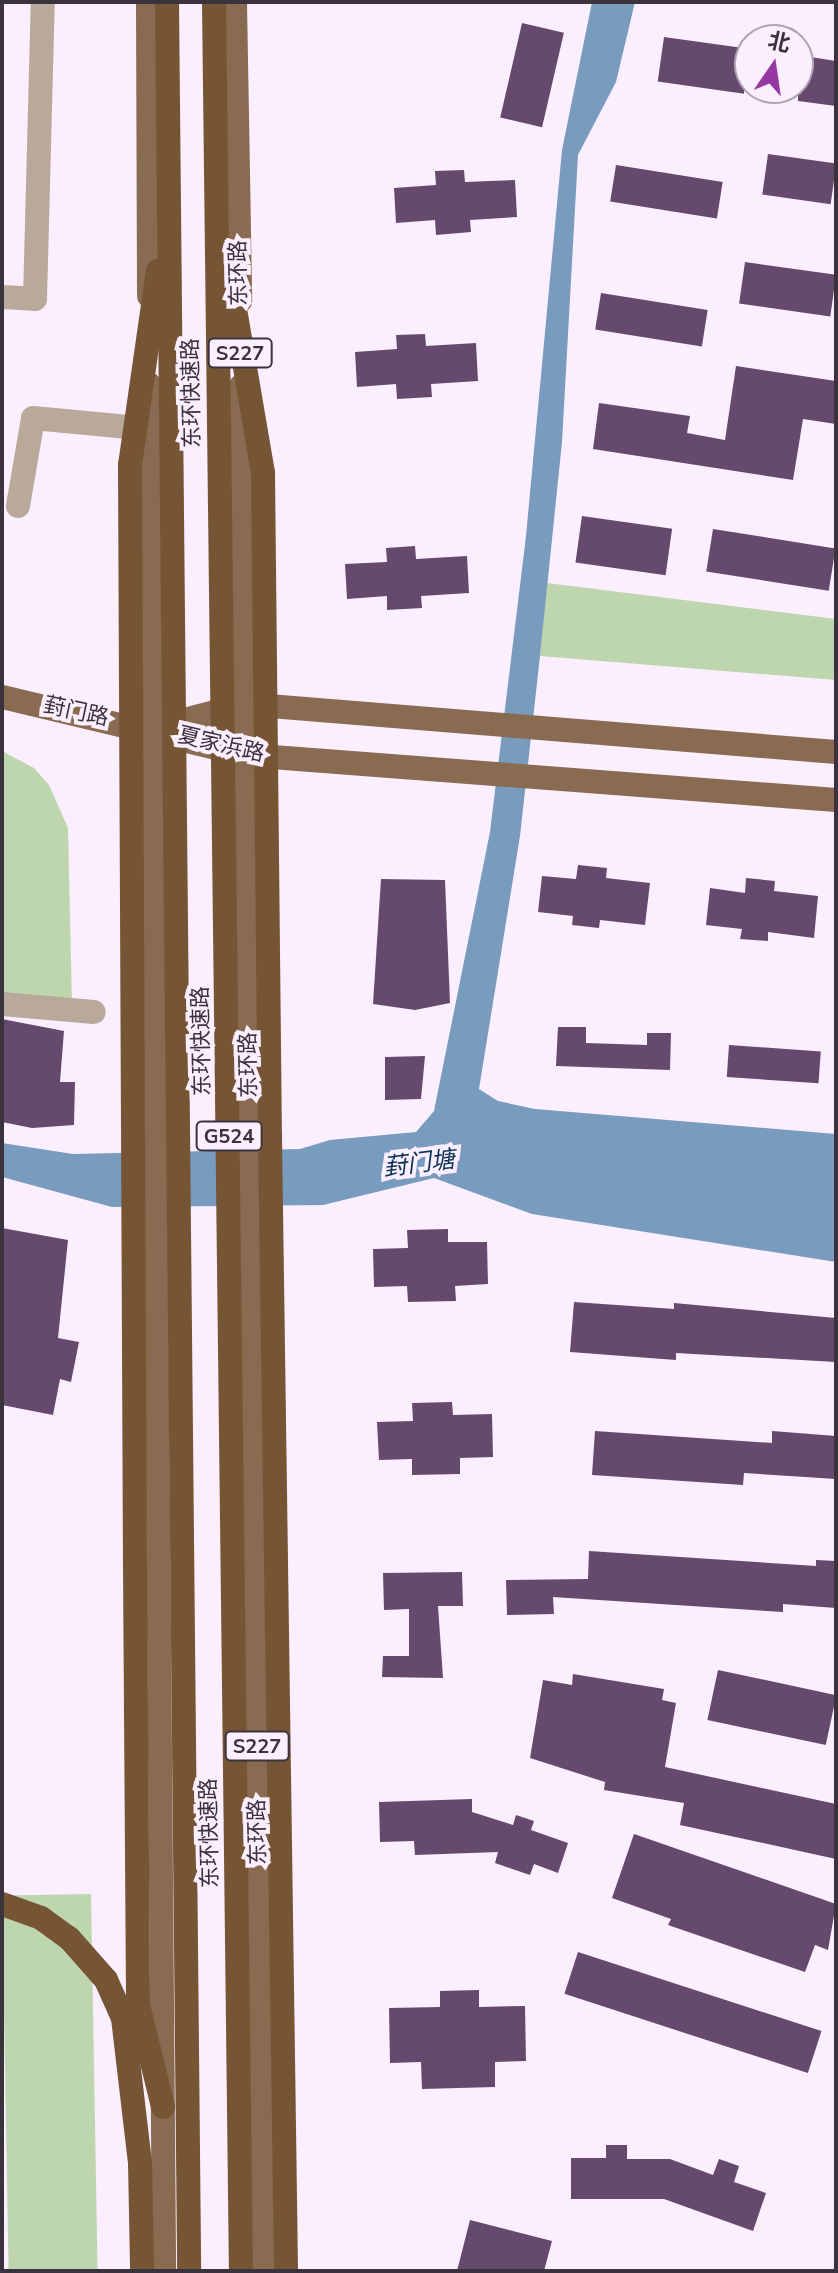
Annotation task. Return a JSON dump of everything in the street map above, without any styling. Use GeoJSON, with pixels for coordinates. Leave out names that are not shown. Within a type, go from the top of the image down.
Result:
{"type":"FeatureCollection","features":[{"type":"Feature","properties":{"kind":"highway","name":"东环快速路"},"geometry":{"type":"LineString","coordinates":[[167,2],[189,2271]]}},
{"type":"Feature","properties":{"kind":"highway","name":"东环快速路"},"geometry":{"type":"LineString","coordinates":[[214,2],[241,2271]]}},
{"type":"Feature","properties":{"kind":"highway"},"geometry":{"type":"LineString","coordinates":[[163,2107],[138,2005],[130,465],[169,193]]}},
{"type":"Feature","properties":{"kind":"highway"},"geometry":{"type":"LineString","coordinates":[[215,194],[263,473],[286,2271]]}},
{"type":"Feature","properties":{"kind":"highway"},"geometry":{"type":"LineString","coordinates":[[2,1904],[41,1918],[81,1948],[106,1980],[123,2018],[140,2162],[142,2271]]}},
{"type":"Feature","properties":{"kind":"main road"},"geometry":{"type":"LineString","coordinates":[[148,2],[164,2271]]}},
{"type":"Feature","properties":{"kind":"main road","name":"东环路"},"geometry":{"type":"LineString","coordinates":[[235,2],[264,2271]]}},
{"type":"Feature","properties":{"kind":"main road","name":"葑门路"},"geometry":{"type":"LineString","coordinates":[[2,697],[151,728]]}},
{"type":"Feature","properties":{"kind":"main road","name":"夏家浜路"},"geometry":{"type":"LineString","coordinates":[[151,728],[245,704],[836,752]]}},
{"type":"Feature","properties":{"kind":"main road","name":"夏家浜路"},"geometry":{"type":"LineString","coordinates":[[151,728],[246,755],[836,800]]}},
{"type":"Feature","properties":{"kind":"street"},"geometry":{"type":"LineString","coordinates":[[2,297],[35,299],[43,2]]}},
{"type":"Feature","properties":{"kind":"street"},"geometry":{"type":"LineString","coordinates":[[18,506],[33,418],[149,429]]}},
{"type":"Feature","properties":{"kind":"street"},"geometry":{"type":"LineString","coordinates":[[2,1004],[94,1012]]}},
{"type":"Feature","properties":{"kind":"green space"},"geometry":{"type":"Polygon","coordinates":[[[547,583],[836,619],[836,680],[540,656],[547,583]]]}},
{"type":"Feature","properties":{"kind":"green space"},"geometry":{"type":"Polygon","coordinates":[[[2,751],[34,768],[49,785],[68,828],[72,1005],[2,999],[2,751]]]}},
{"type":"Feature","properties":{"kind":"green space"},"geometry":{"type":"Polygon","coordinates":[[[91,1894],[98,2271],[9,2271],[2,1896],[91,1894]]]}},
{"type":"Feature","properties":{"kind":"water","name":"葑门塘"},"geometry":{"type":"Polygon","coordinates":[[[592,2],[635,2],[616,82],[578,155],[562,442],[540,656],[520,836],[479,1089],[498,1101],[535,1109],[836,1134],[836,1262],[532,1214],[434,1178],[323,1205],[112,1207],[2,1177],[2,1143],[73,1154],[300,1149],[330,1140],[416,1132],[434,1111],[490,832],[526,536],[562,150],[592,2]]]}},
{"type":"Feature","properties":{"kind":"building"},"geometry":{"type":"Polygon","coordinates":[[[522,23],[564,33],[542,127],[500,118],[522,23]]]}},
{"type":"Feature","properties":{"kind":"building"},"geometry":{"type":"Polygon","coordinates":[[[664,37],[734,47],[734,92],[658,82],[664,37]]]}},
{"type":"Feature","properties":{"kind":"building"},"geometry":{"type":"Polygon","coordinates":[[[814,58],[836,61],[836,106],[814,103],[814,58]]]}},
{"type":"Feature","properties":{"kind":"building"},"geometry":{"type":"Polygon","coordinates":[[[768,154],[836,164],[831,204],[762,195],[768,154]]]}},
{"type":"Feature","properties":{"kind":"building"},"geometry":{"type":"Polygon","coordinates":[[[616,165],[723,182],[717,218],[610,202],[616,165]]]}},
{"type":"Feature","properties":{"kind":"building"},"geometry":{"type":"Polygon","coordinates":[[[464,170],[465,182],[515,180],[517,217],[470,220],[471,232],[436,235],[435,220],[396,223],[394,188],[436,185],[435,171],[464,170]]]}},
{"type":"Feature","properties":{"kind":"building"},"geometry":{"type":"Polygon","coordinates":[[[745,262],[836,275],[830,316],[739,304],[745,262]]]}},
{"type":"Feature","properties":{"kind":"building"},"geometry":{"type":"Polygon","coordinates":[[[601,293],[708,310],[702,346],[595,330],[601,293]]]}},
{"type":"Feature","properties":{"kind":"building"},"geometry":{"type":"Polygon","coordinates":[[[425,334],[426,346],[476,343],[478,381],[431,384],[432,397],[397,399],[396,384],[357,387],[355,352],[397,349],[396,335],[425,334]]]}},
{"type":"Feature","properties":{"kind":"building"},"geometry":{"type":"Polygon","coordinates":[[[736,366],[836,381],[836,424],[803,419],[793,480],[593,449],[599,403],[690,416],[687,433],[725,440],[736,366]]]}},
{"type":"Feature","properties":{"kind":"building"},"geometry":{"type":"Polygon","coordinates":[[[582,516],[672,529],[666,575],[575,563],[582,516]]]}},
{"type":"Feature","properties":{"kind":"building"},"geometry":{"type":"Polygon","coordinates":[[[713,529],[835,548],[829,591],[706,571],[713,529]]]}},
{"type":"Feature","properties":{"kind":"building"},"geometry":{"type":"Polygon","coordinates":[[[415,546],[416,559],[467,556],[469,593],[421,596],[422,608],[387,610],[387,596],[347,599],[345,564],[387,562],[386,548],[415,546]]]}},
{"type":"Feature","properties":{"kind":"building"},"geometry":{"type":"Polygon","coordinates":[[[578,865],[607,868],[606,878],[650,883],[645,925],[600,920],[599,928],[572,925],[573,916],[538,912],[542,876],[576,879],[578,865]]]}},
{"type":"Feature","properties":{"kind":"building"},"geometry":{"type":"Polygon","coordinates":[[[746,878],[775,881],[774,891],[818,896],[814,938],[768,932],[768,941],[740,939],[742,929],[706,925],[710,888],[745,893],[746,878]]]}},
{"type":"Feature","properties":{"kind":"building"},"geometry":{"type":"Polygon","coordinates":[[[381,879],[445,880],[450,1003],[415,1010],[373,1004],[381,879]]]}},
{"type":"Feature","properties":{"kind":"building"},"geometry":{"type":"Polygon","coordinates":[[[2,1019],[64,1031],[60,1082],[75,1082],[74,1125],[32,1128],[2,1122],[2,1019]]]}},
{"type":"Feature","properties":{"kind":"building"},"geometry":{"type":"Polygon","coordinates":[[[558,1027],[586,1027],[586,1043],[647,1045],[647,1033],[671,1033],[670,1070],[556,1066],[558,1027]]]}},
{"type":"Feature","properties":{"kind":"building"},"geometry":{"type":"Polygon","coordinates":[[[729,1045],[821,1051],[819,1083],[727,1077],[729,1045]]]}},
{"type":"Feature","properties":{"kind":"building"},"geometry":{"type":"Polygon","coordinates":[[[425,1056],[421,1099],[385,1100],[385,1057],[425,1056]]]}},
{"type":"Feature","properties":{"kind":"building"},"geometry":{"type":"Polygon","coordinates":[[[2,1228],[68,1240],[58,1338],[79,1342],[71,1382],[60,1379],[53,1415],[2,1405],[2,1228]]]}},
{"type":"Feature","properties":{"kind":"building"},"geometry":{"type":"Polygon","coordinates":[[[448,1229],[448,1242],[487,1242],[488,1284],[455,1286],[456,1301],[408,1302],[407,1286],[374,1287],[373,1249],[408,1248],[407,1230],[448,1229]]]}},
{"type":"Feature","properties":{"kind":"building"},"geometry":{"type":"Polygon","coordinates":[[[574,1302],[674,1309],[674,1303],[836,1318],[836,1362],[676,1353],[676,1360],[570,1352],[574,1302]]]}},
{"type":"Feature","properties":{"kind":"building"},"geometry":{"type":"Polygon","coordinates":[[[452,1402],[453,1415],[492,1414],[493,1457],[460,1458],[460,1474],[412,1475],[412,1459],[379,1460],[377,1422],[413,1421],[412,1403],[452,1402]]]}},
{"type":"Feature","properties":{"kind":"building"},"geometry":{"type":"Polygon","coordinates":[[[595,1431],[772,1443],[772,1431],[836,1436],[836,1479],[744,1473],[743,1485],[592,1475],[595,1431]]]}},
{"type":"Feature","properties":{"kind":"building"},"geometry":{"type":"Polygon","coordinates":[[[589,1551],[816,1566],[816,1560],[836,1561],[836,1608],[783,1604],[783,1612],[553,1597],[554,1614],[507,1615],[506,1580],[588,1579],[589,1551]]]}},
{"type":"Feature","properties":{"kind":"building"},"geometry":{"type":"Polygon","coordinates":[[[462,1572],[463,1606],[438,1606],[443,1678],[382,1677],[383,1656],[409,1656],[409,1609],[384,1610],[383,1573],[462,1572]]]}},
{"type":"Feature","properties":{"kind":"building"},"geometry":{"type":"Polygon","coordinates":[[[718,1670],[836,1695],[826,1745],[707,1720],[718,1670]]]}},
{"type":"Feature","properties":{"kind":"building"},"geometry":{"type":"Polygon","coordinates":[[[573,1674],[664,1689],[662,1700],[676,1703],[665,1767],[836,1804],[836,1859],[680,1825],[684,1803],[604,1790],[605,1782],[530,1758],[543,1680],[572,1685],[573,1674]]]}},
{"type":"Feature","properties":{"kind":"building"},"geometry":{"type":"Polygon","coordinates":[[[472,1799],[472,1812],[513,1825],[516,1815],[534,1821],[531,1830],[568,1843],[558,1873],[534,1864],[530,1875],[495,1863],[498,1852],[415,1855],[414,1841],[380,1842],[379,1802],[472,1799]]]}},
{"type":"Feature","properties":{"kind":"building"},"geometry":{"type":"Polygon","coordinates":[[[634,1834],[836,1904],[828,1950],[815,1945],[805,1972],[668,1925],[671,1919],[612,1898],[634,1834]]]}},
{"type":"Feature","properties":{"kind":"building"},"geometry":{"type":"Polygon","coordinates":[[[578,1952],[821,2031],[808,2073],[564,1994],[578,1952]]]}},
{"type":"Feature","properties":{"kind":"building"},"geometry":{"type":"Polygon","coordinates":[[[479,1990],[479,2007],[525,2006],[526,2061],[495,2062],[495,2087],[422,2089],[421,2062],[390,2063],[389,2008],[440,2007],[440,1991],[479,1990]]]}},
{"type":"Feature","properties":{"kind":"building"},"geometry":{"type":"Polygon","coordinates":[[[606,2145],[627,2145],[627,2159],[670,2159],[713,2175],[719,2159],[739,2166],[734,2182],[766,2193],[753,2231],[664,2199],[571,2199],[571,2158],[606,2158],[606,2145]]]}},
{"type":"Feature","properties":{"kind":"building"},"geometry":{"type":"Polygon","coordinates":[[[470,2220],[552,2241],[544,2271],[457,2271],[470,2220]]]}}]}
